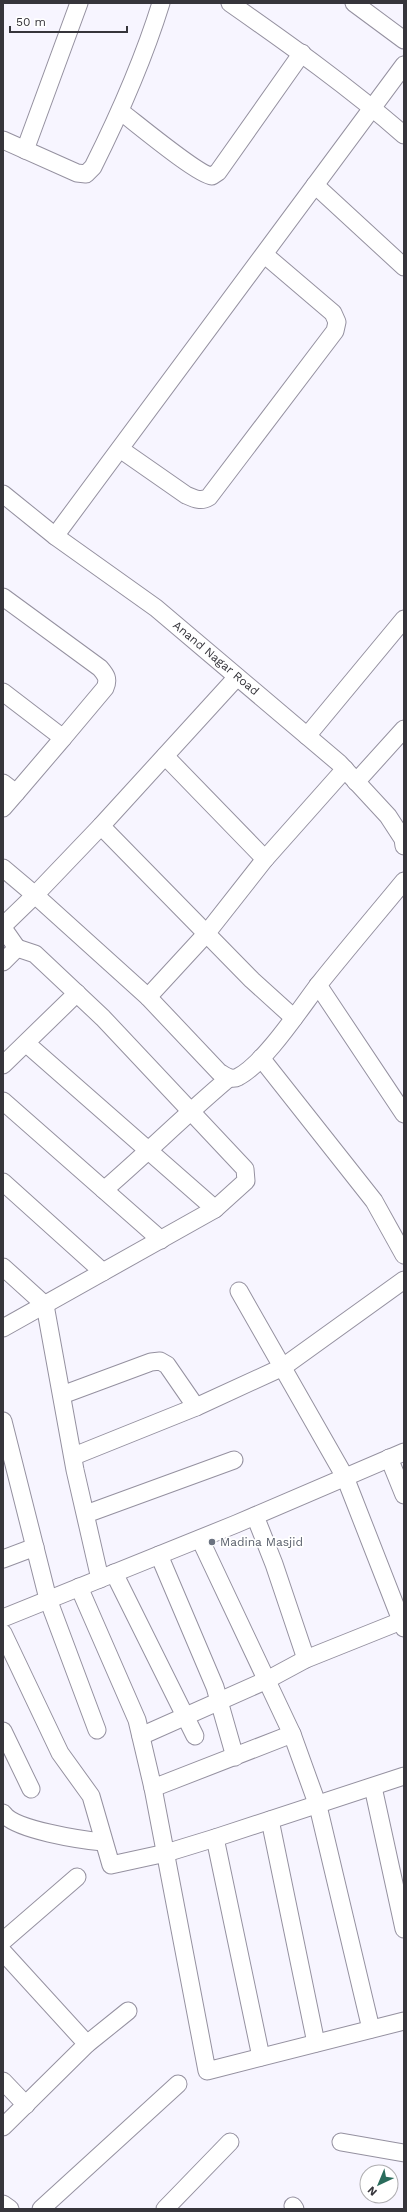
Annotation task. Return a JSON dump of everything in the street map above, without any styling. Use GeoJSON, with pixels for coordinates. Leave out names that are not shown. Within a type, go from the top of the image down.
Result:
{"type":"FeatureCollection","features":[{"type":"Feature","properties":{"kind":"street"},"geometry":{"type":"LineString","coordinates":[[25,150],[79,3]]}},
{"type":"Feature","properties":{"kind":"street"},"geometry":{"type":"LineString","coordinates":[[3,140],[77,173],[86,174],[92,167],[120,111],[147,50],[161,3]]}},
{"type":"Feature","properties":{"kind":"street"},"geometry":{"type":"LineString","coordinates":[[230,3],[302,53],[374,108],[404,135]]}},
{"type":"Feature","properties":{"kind":"street"},"geometry":{"type":"LineString","coordinates":[[354,3],[372,7],[404,40]]}},
{"type":"Feature","properties":{"kind":"street"},"geometry":{"type":"LineString","coordinates":[[120,111],[188,163],[205,174],[212,176],[218,172],[302,53]]}},
{"type":"Feature","properties":{"kind":"street"},"geometry":{"type":"LineString","coordinates":[[55,536],[374,108],[404,65]]}},
{"type":"Feature","properties":{"kind":"street"},"geometry":{"type":"LineString","coordinates":[[315,186],[404,267]]}},
{"type":"Feature","properties":{"kind":"street"},"geometry":{"type":"LineString","coordinates":[[120,449],[186,495],[196,500],[204,500],[210,497],[335,331],[337,322],[333,313],[265,255]]}},
{"type":"Feature","properties":{"kind":"street","name":"Anand Nagar Road"},"geometry":{"type":"LineString","coordinates":[[3,494],[55,536],[156,608],[307,736],[351,775],[388,816],[404,841]]}},
{"type":"Feature","properties":{"kind":"street"},"geometry":{"type":"LineString","coordinates":[[3,596],[100,668],[106,676],[107,682],[105,688],[63,738],[10,788],[3,808]]}},
{"type":"Feature","properties":{"kind":"street"},"geometry":{"type":"LineString","coordinates":[[307,736],[404,619]]}},
{"type":"Feature","properties":{"kind":"street"},"geometry":{"type":"LineString","coordinates":[[3,1328],[215,1209],[246,1180],[247,1176],[245,1169],[103,1018],[35,954],[17,948],[3,927],[101,826],[237,677]]}},
{"type":"Feature","properties":{"kind":"street"},"geometry":{"type":"LineString","coordinates":[[3,692],[63,738]]}},
{"type":"Feature","properties":{"kind":"street"},"geometry":{"type":"LineString","coordinates":[[148,997],[206,934],[265,859],[351,775],[404,729]]}},
{"type":"Feature","properties":{"kind":"street"},"geometry":{"type":"LineString","coordinates":[[165,756],[265,859]]}},
{"type":"Feature","properties":{"kind":"street"},"geometry":{"type":"LineString","coordinates":[[101,826],[252,980],[294,1018]]}},
{"type":"Feature","properties":{"kind":"street"},"geometry":{"type":"LineString","coordinates":[[3,868],[148,997],[219,1072],[229,1078],[236,1078],[247,1072],[261,1058],[294,1018],[318,985],[404,881]]}},
{"type":"Feature","properties":{"kind":"street"},"geometry":{"type":"LineString","coordinates":[[3,962],[17,948]]}},
{"type":"Feature","properties":{"kind":"street"},"geometry":{"type":"LineString","coordinates":[[318,985],[404,1114]]}},
{"type":"Feature","properties":{"kind":"street"},"geometry":{"type":"LineString","coordinates":[[3,1065],[27,1044],[77,993]]}},
{"type":"Feature","properties":{"kind":"street"},"geometry":{"type":"LineString","coordinates":[[27,1044],[215,1209]]}},
{"type":"Feature","properties":{"kind":"street"},"geometry":{"type":"LineString","coordinates":[[261,1058],[374,1201],[404,1255]]}},
{"type":"Feature","properties":{"kind":"street"},"geometry":{"type":"LineString","coordinates":[[104,1190],[149,1151],[190,1110],[229,1078]]}},
{"type":"Feature","properties":{"kind":"street"},"geometry":{"type":"LineString","coordinates":[[3,1101],[160,1240]]}},
{"type":"Feature","properties":{"kind":"street"},"geometry":{"type":"LineString","coordinates":[[3,1182],[103,1272]]}},
{"type":"Feature","properties":{"kind":"street"},"geometry":{"type":"LineString","coordinates":[[3,1267],[45,1305],[86,1514],[107,1576],[185,1716],[194,1736]]}},
{"type":"Feature","properties":{"kind":"street"},"geometry":{"type":"LineString","coordinates":[[74,1456],[196,1408],[283,1367],[404,1280]]}},
{"type":"Feature","properties":{"kind":"street"},"geometry":{"type":"LineString","coordinates":[[141,1736],[267,1680],[306,1659],[403,1624],[345,1477],[239,1291]]}},
{"type":"Feature","properties":{"kind":"street"},"geometry":{"type":"LineString","coordinates":[[62,1395],[151,1362],[160,1361],[167,1366],[196,1408]]}},
{"type":"Feature","properties":{"kind":"street"},"geometry":{"type":"LineString","coordinates":[[4,1427],[10,1480],[35,1547],[48,1600],[97,1730]]}},
{"type":"Feature","properties":{"kind":"street"},"geometry":{"type":"LineString","coordinates":[[3,1618],[200,1539],[404,1452]]}},
{"type":"Feature","properties":{"kind":"street"},"geometry":{"type":"LineString","coordinates":[[388,1458],[404,1495]]}},
{"type":"Feature","properties":{"kind":"street"},"geometry":{"type":"LineString","coordinates":[[86,1514],[234,1460]]}},
{"type":"Feature","properties":{"kind":"street"},"geometry":{"type":"LineString","coordinates":[[255,1516],[274,1564],[306,1659]]}},
{"type":"Feature","properties":{"kind":"street"},"geometry":{"type":"LineString","coordinates":[[200,1539],[292,1734],[318,1806],[371,2029]]}},
{"type":"Feature","properties":{"kind":"street"},"geometry":{"type":"LineString","coordinates":[[3,1559],[35,1547]]}},
{"type":"Feature","properties":{"kind":"street"},"geometry":{"type":"LineString","coordinates":[[159,1555],[215,1687],[235,1757]]}},
{"type":"Feature","properties":{"kind":"street"},"geometry":{"type":"LineString","coordinates":[[79,1587],[137,1720],[166,1853],[206,2071],[404,2021]]}},
{"type":"Feature","properties":{"kind":"street"},"geometry":{"type":"LineString","coordinates":[[3,1633],[60,1753],[91,1796],[111,1865],[166,1853],[318,1806],[404,1776]]}},
{"type":"Feature","properties":{"kind":"street"},"geometry":{"type":"LineString","coordinates":[[3,1731],[31,1789]]}},
{"type":"Feature","properties":{"kind":"street"},"geometry":{"type":"LineString","coordinates":[[153,1788],[292,1734]]}},
{"type":"Feature","properties":{"kind":"street"},"geometry":{"type":"LineString","coordinates":[[373,1787],[404,1929]]}},
{"type":"Feature","properties":{"kind":"street"},"geometry":{"type":"LineString","coordinates":[[3,1813],[13,1823],[77,1839],[104,1842]]}},
{"type":"Feature","properties":{"kind":"street"},"geometry":{"type":"LineString","coordinates":[[270,1820],[316,2043]]}},
{"type":"Feature","properties":{"kind":"street"},"geometry":{"type":"LineString","coordinates":[[215,1838],[261,2057]]}},
{"type":"Feature","properties":{"kind":"street"},"geometry":{"type":"LineString","coordinates":[[3,1941],[77,1877]]}},
{"type":"Feature","properties":{"kind":"street"},"geometry":{"type":"LineString","coordinates":[[3,1952],[87,2044]]}},
{"type":"Feature","properties":{"kind":"street"},"geometry":{"type":"LineString","coordinates":[[3,2127],[87,2044],[128,2011]]}},
{"type":"Feature","properties":{"kind":"street"},"geometry":{"type":"LineString","coordinates":[[3,2081],[26,2105]]}},
{"type":"Feature","properties":{"kind":"street"},"geometry":{"type":"LineString","coordinates":[[41,2209],[178,2084]]}},
{"type":"Feature","properties":{"kind":"street"},"geometry":{"type":"LineString","coordinates":[[165,2209],[230,2142]]}},
{"type":"Feature","properties":{"kind":"street"},"geometry":{"type":"LineString","coordinates":[[341,2142],[404,2153]]}},
{"type":"Feature","properties":{"kind":"street"},"geometry":{"type":"LineString","coordinates":[[3,2204],[10,2209]]}},
{"type":"Feature","properties":{"kind":"place","name":"Madina Masjid"},"geometry":{"type":"Point","coordinates":[212,1542]}}]}
